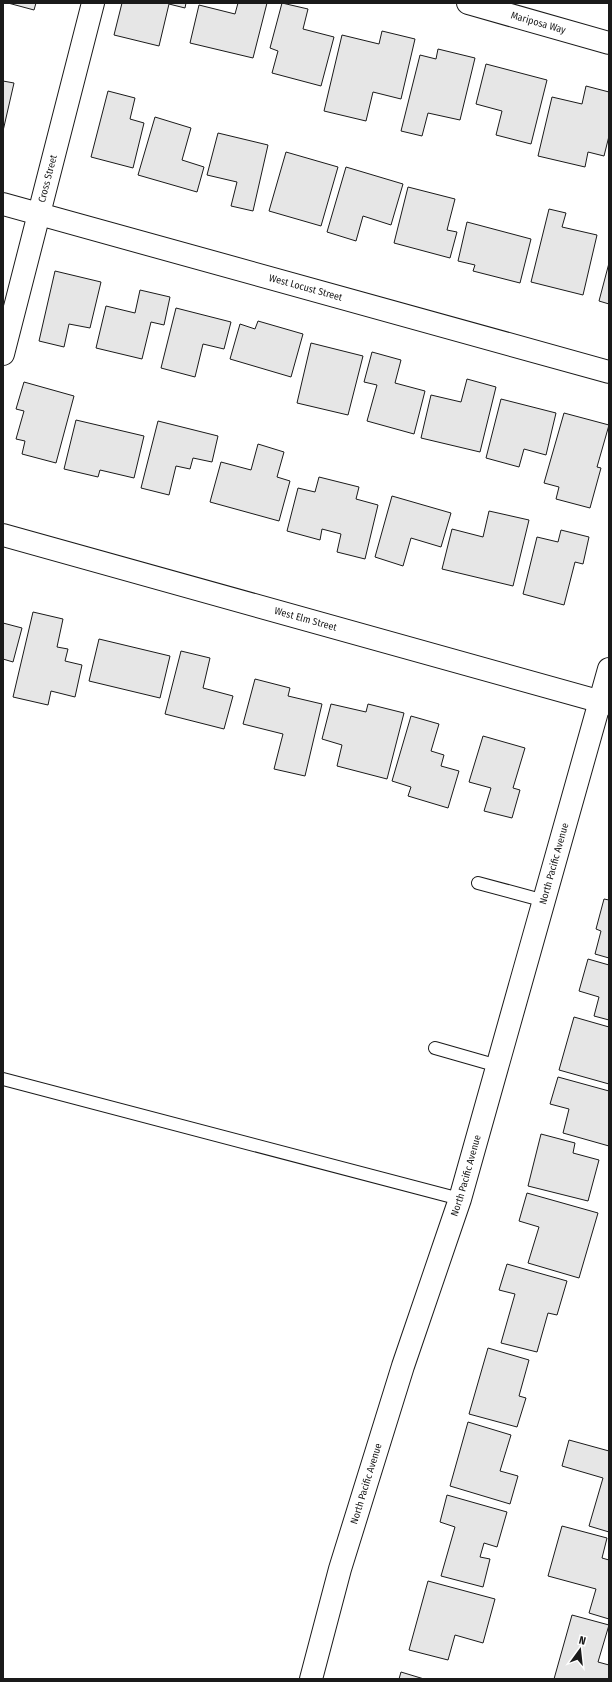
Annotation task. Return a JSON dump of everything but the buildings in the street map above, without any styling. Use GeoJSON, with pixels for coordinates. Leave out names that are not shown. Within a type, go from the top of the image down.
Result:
{"type":"FeatureCollection","features":[{"type":"Feature","properties":{"kind":"street","name":"Cross Street"},"geometry":{"type":"LineString","coordinates":[[3,354],[93,3]]}},
{"type":"Feature","properties":{"kind":"street","name":"Mariposa Way"},"geometry":{"type":"LineString","coordinates":[[468,3],[609,43]]}},
{"type":"Feature","properties":{"kind":"street","name":"West Locust Street"},"geometry":{"type":"LineString","coordinates":[[3,204],[609,372]]}},
{"type":"Feature","properties":{"kind":"street","name":"West Elm Street"},"geometry":{"type":"LineString","coordinates":[[3,535],[605,702]]}},
{"type":"Feature","properties":{"kind":"street","name":"North Pacific Avenue"},"geometry":{"type":"LineString","coordinates":[[312,1679],[340,1569],[403,1366],[460,1199],[544,901],[605,702],[609,669]]}},
{"type":"Feature","properties":{"kind":"lane"},"geometry":{"type":"LineString","coordinates":[[478,883],[544,901]]}},
{"type":"Feature","properties":{"kind":"lane"},"geometry":{"type":"LineString","coordinates":[[435,1048],[498,1066]]}},
{"type":"Feature","properties":{"kind":"lane"},"geometry":{"type":"LineString","coordinates":[[3,1079],[460,1199]]}}]}
